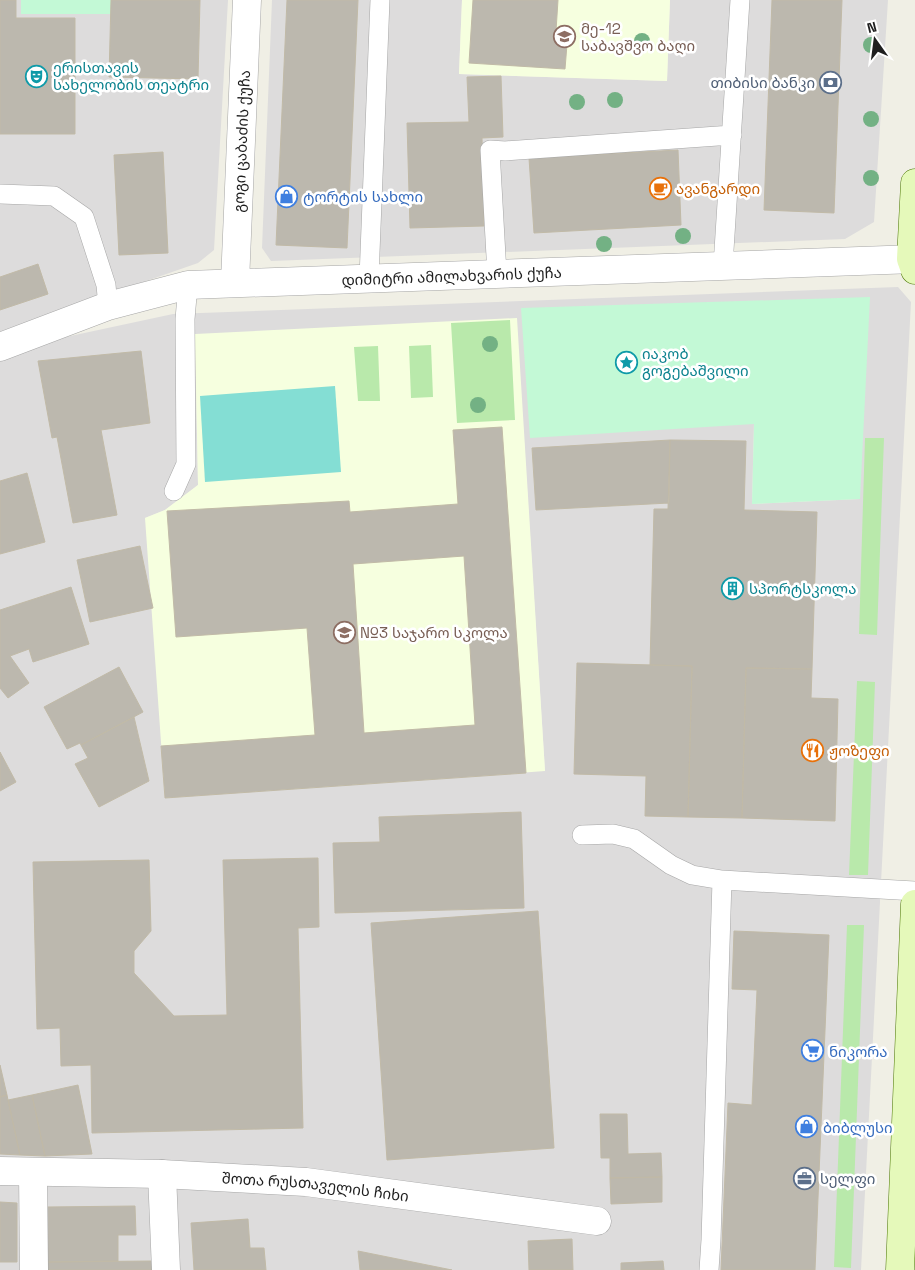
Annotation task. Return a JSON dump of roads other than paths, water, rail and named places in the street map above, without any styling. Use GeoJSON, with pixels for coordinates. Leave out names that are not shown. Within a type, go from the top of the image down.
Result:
{"type":"FeatureCollection","features":[{"type":"Feature","properties":{"kind":"main road"},"geometry":{"type":"LineString","coordinates":[[914,262],[915,184]]}},
{"type":"Feature","properties":{"kind":"main road"},"geometry":{"type":"LineString","coordinates":[[900,1270],[915,904]]}},
{"type":"Feature","properties":{"kind":"street","name":"გოგი ცაბაძის ქუჩა"},"geometry":{"type":"LineString","coordinates":[[235,282],[247,0]]}},
{"type":"Feature","properties":{"kind":"street","name":"დიმიტრი ამილახვარის ქუჩა"},"geometry":{"type":"LineString","coordinates":[[0,347],[108,306],[188,285],[723,266],[914,262]]}},
{"type":"Feature","properties":{"kind":"street","name":"შოთა რუსთაველის ჩიხი"},"geometry":{"type":"LineString","coordinates":[[0,1171],[162,1174],[306,1182],[597,1221]]}},
{"type":"Feature","properties":{"kind":"street"},"geometry":{"type":"LineString","coordinates":[[33,1172],[34,1270]]}},
{"type":"Feature","properties":{"kind":"street"},"geometry":{"type":"LineString","coordinates":[[162,1174],[166,1270]]}},
{"type":"Feature","properties":{"kind":"lane"},"geometry":{"type":"LineString","coordinates":[[370,278],[380,0]]}},
{"type":"Feature","properties":{"kind":"lane"},"geometry":{"type":"LineString","coordinates":[[723,266],[740,0]]}},
{"type":"Feature","properties":{"kind":"lane"},"geometry":{"type":"LineString","coordinates":[[497,274],[490,150],[505,151],[732,135]]}},
{"type":"Feature","properties":{"kind":"lane"},"geometry":{"type":"LineString","coordinates":[[0,194],[54,196],[84,217],[106,285],[108,306]]}},
{"type":"Feature","properties":{"kind":"lane"},"geometry":{"type":"LineString","coordinates":[[174,491],[186,464],[185,319],[188,285]]}},
{"type":"Feature","properties":{"kind":"lane"},"geometry":{"type":"LineString","coordinates":[[582,835],[613,834],[634,839],[678,869],[692,875],[722,880],[915,891]]}},
{"type":"Feature","properties":{"kind":"lane"},"geometry":{"type":"LineString","coordinates":[[709,1270],[722,880]]}},
{"type":"Feature","properties":{"kind":"place","name":"მე-12 საბავშვო ბაღი"},"geometry":{"type":"Point","coordinates":[565,37]}},
{"type":"Feature","properties":{"kind":"place","name":"ერისთავის სახელობის თეატრი"},"geometry":{"type":"Point","coordinates":[37,76]}},
{"type":"Feature","properties":{"kind":"place","name":"თიბისი ბანკი"},"geometry":{"type":"Point","coordinates":[831,82]}},
{"type":"Feature","properties":{"kind":"place","name":"ავანგარდი"},"geometry":{"type":"Point","coordinates":[660,188]}},
{"type":"Feature","properties":{"kind":"place","name":"ტორტის სახლი"},"geometry":{"type":"Point","coordinates":[287,196]}},
{"type":"Feature","properties":{"kind":"place","name":"იაკობ გოგებაშვილი"},"geometry":{"type":"Point","coordinates":[626,362]}},
{"type":"Feature","properties":{"kind":"place","name":"სპორტსკოლა"},"geometry":{"type":"Point","coordinates":[733,588]}},
{"type":"Feature","properties":{"kind":"place","name":"№3 საჯარო სკოლა"},"geometry":{"type":"Point","coordinates":[344,632]}},
{"type":"Feature","properties":{"kind":"place","name":"ჟოზეფი"},"geometry":{"type":"Point","coordinates":[813,750]}},
{"type":"Feature","properties":{"kind":"place","name":"ნიკორა"},"geometry":{"type":"Point","coordinates":[813,1051]}},
{"type":"Feature","properties":{"kind":"place","name":"ბიბლუსი"},"geometry":{"type":"Point","coordinates":[807,1127]}},
{"type":"Feature","properties":{"kind":"place","name":"სელფი"},"geometry":{"type":"Point","coordinates":[804,1178]}}]}
